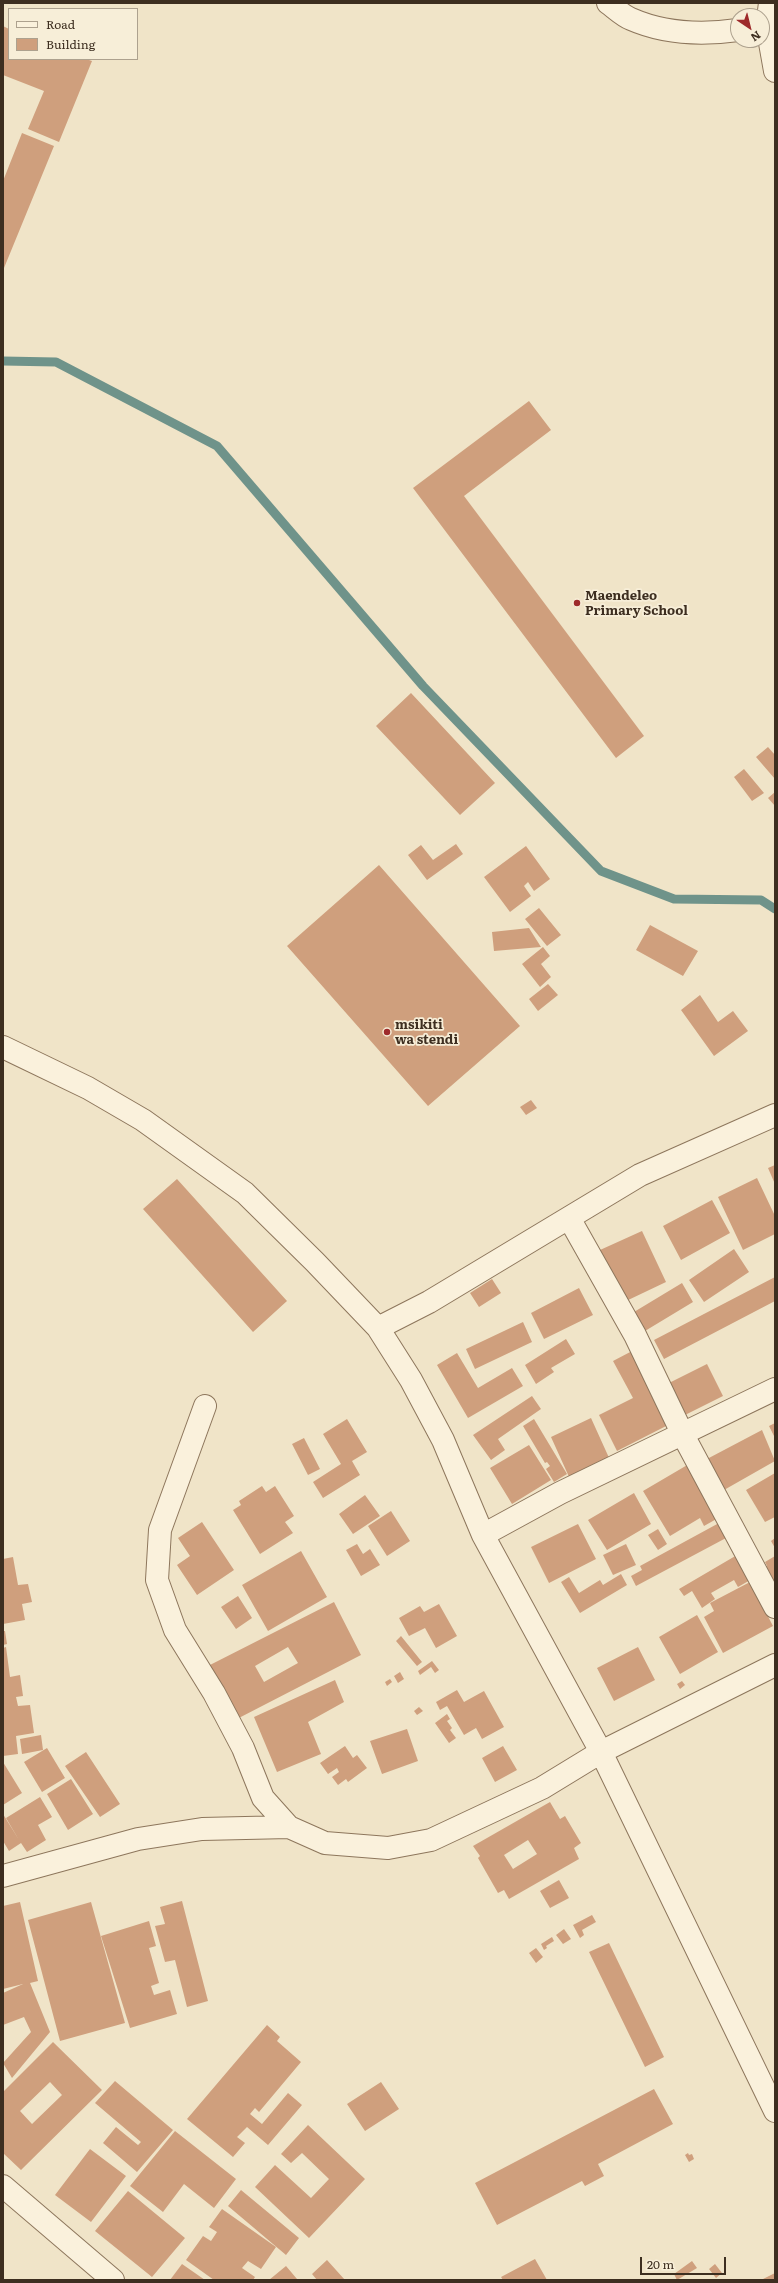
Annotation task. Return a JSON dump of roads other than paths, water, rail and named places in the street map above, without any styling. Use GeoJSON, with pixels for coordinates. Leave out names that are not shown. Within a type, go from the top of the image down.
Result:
{"type":"FeatureCollection","features":[{"type":"Feature","properties":{"kind":"street"},"geometry":{"type":"LineString","coordinates":[[608,3],[630,19],[667,31],[716,33],[730,31]]}},
{"type":"Feature","properties":{"kind":"street"},"geometry":{"type":"LineString","coordinates":[[769,48],[775,71]]}},
{"type":"Feature","properties":{"kind":"street"},"geometry":{"type":"LineString","coordinates":[[3,1047],[88,1088],[143,1120],[245,1193],[315,1262],[378,1328],[410,1380],[443,1440],[483,1535],[601,1752],[775,2111]]}},
{"type":"Feature","properties":{"kind":"street"},"geometry":{"type":"LineString","coordinates":[[378,1328],[429,1302],[640,1175],[775,1115]]}},
{"type":"Feature","properties":{"kind":"street"},"geometry":{"type":"LineString","coordinates":[[569,1218],[636,1335],[683,1435],[775,1607]]}},
{"type":"Feature","properties":{"kind":"street"},"geometry":{"type":"LineString","coordinates":[[483,1535],[560,1493],[683,1435],[775,1389]]}},
{"type":"Feature","properties":{"kind":"street"},"geometry":{"type":"LineString","coordinates":[[204,1406],[160,1530],[158,1580],[175,1630],[218,1700],[243,1748],[263,1798],[289,1827],[325,1843],[388,1848],[431,1840],[542,1788],[601,1752],[775,1665]]}},
{"type":"Feature","properties":{"kind":"street"},"geometry":{"type":"LineString","coordinates":[[3,1876],[138,1839],[202,1829],[289,1827]]}},
{"type":"Feature","properties":{"kind":"street"},"geometry":{"type":"LineString","coordinates":[[3,2186],[113,2280]]}},
{"type":"Feature","properties":{"kind":"waterway"},"geometry":{"type":"LineString","coordinates":[[3,361],[56,362],[217,446],[423,686],[601,871],[674,899],[761,900],[775,909]]}},
{"type":"Feature","properties":{"kind":"place","name":"Maendeleo Primary School"},"geometry":{"type":"Point","coordinates":[577,603]}},
{"type":"Feature","properties":{"kind":"place","name":"msikiti wa stendi"},"geometry":{"type":"Point","coordinates":[387,1032]}}]}
